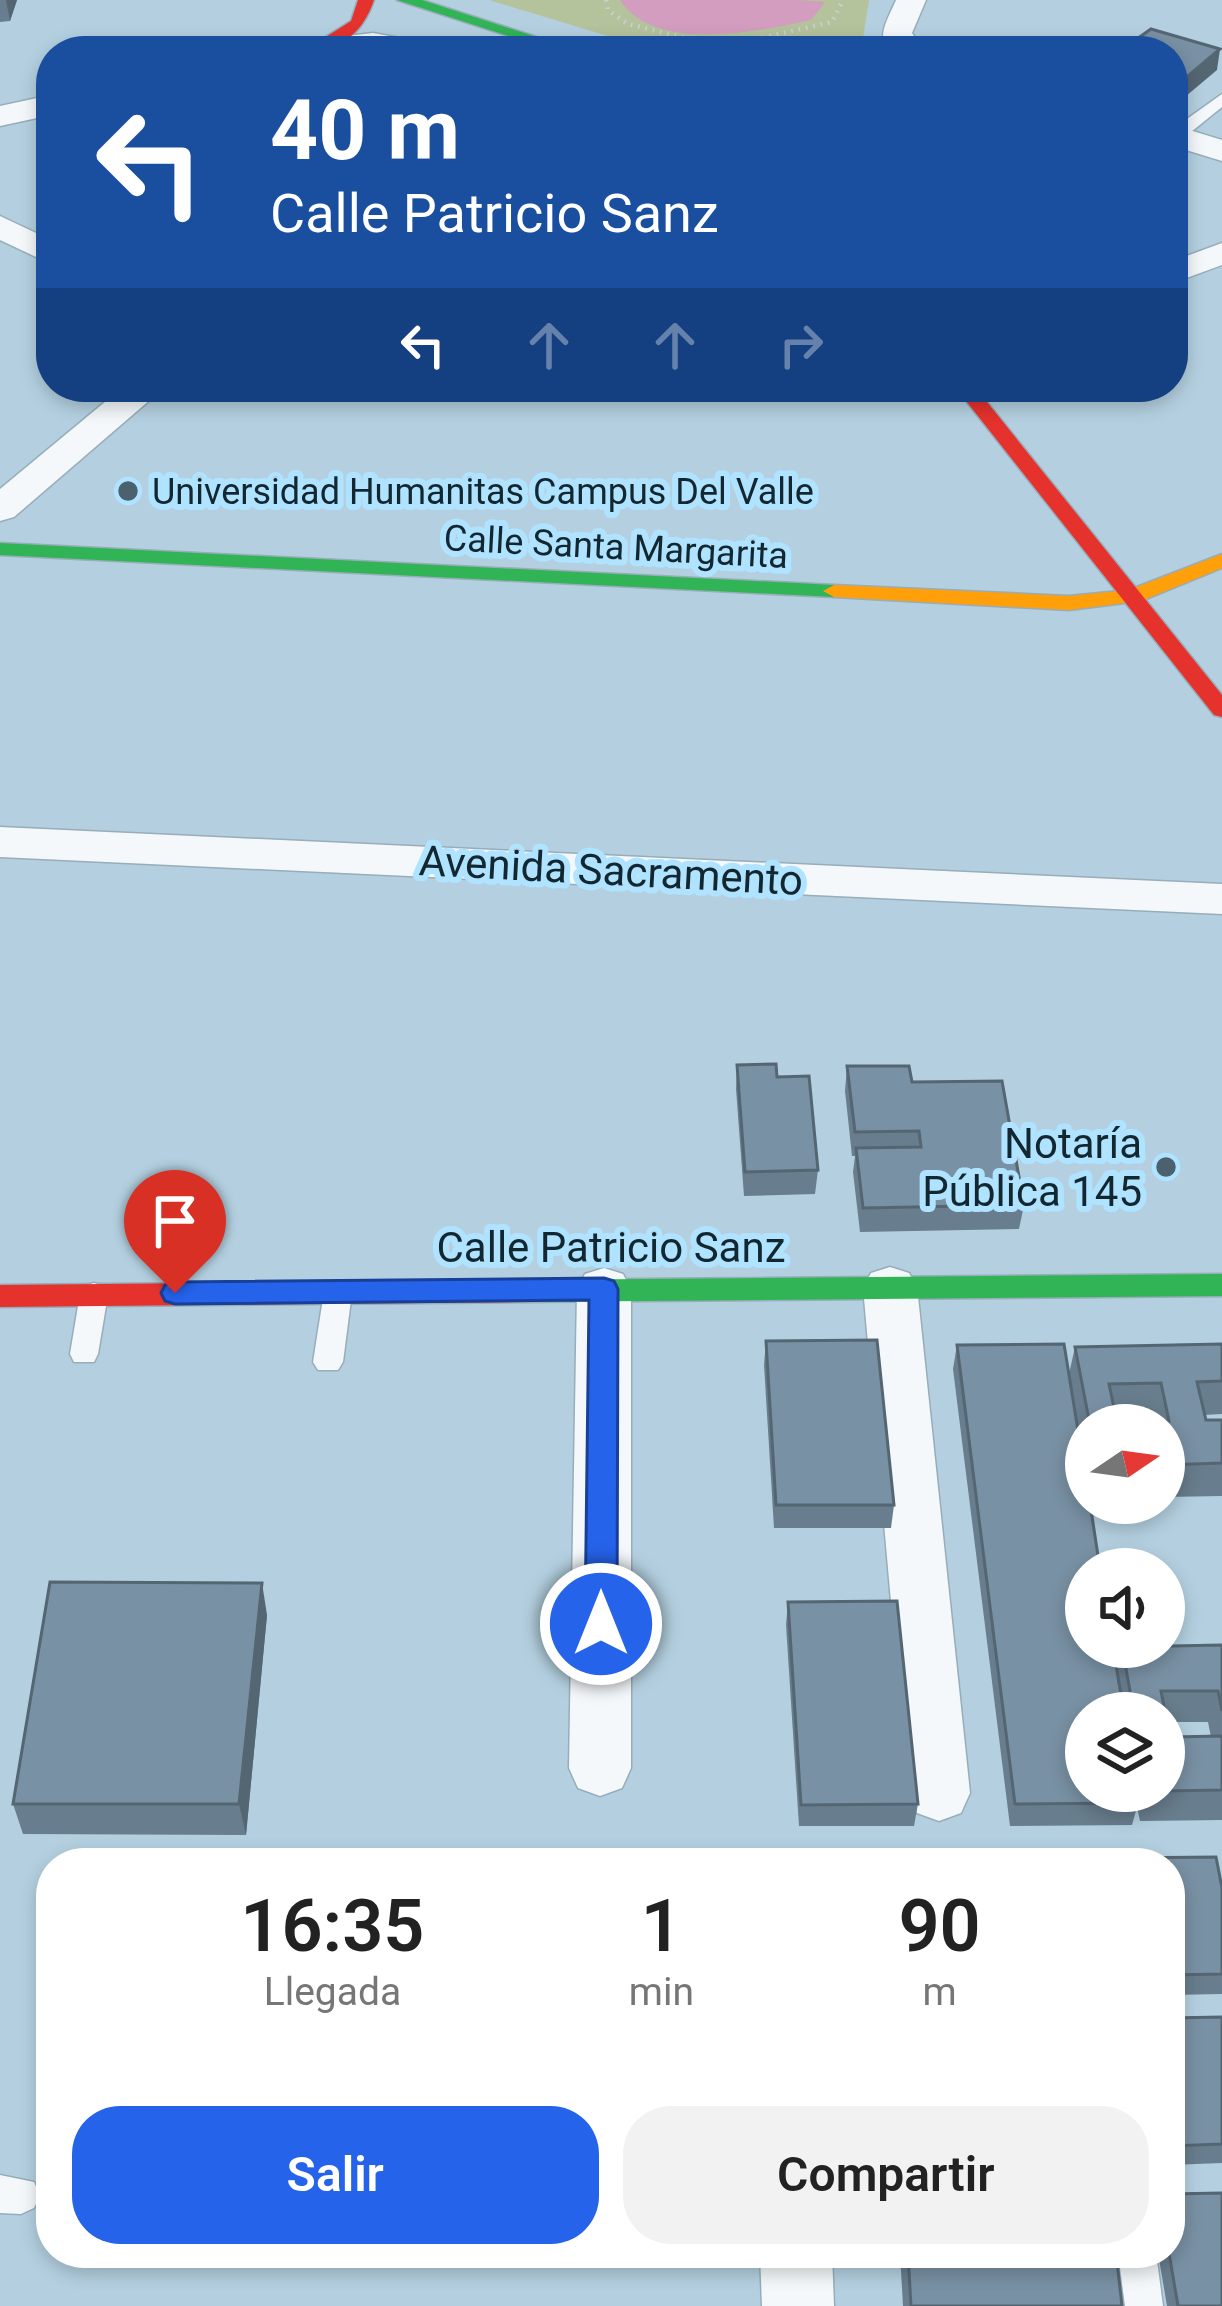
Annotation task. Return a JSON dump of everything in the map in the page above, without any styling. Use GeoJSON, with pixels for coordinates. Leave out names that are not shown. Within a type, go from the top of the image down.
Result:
{"type":"FeatureCollection","features":[{"type":"Feature","properties":{"kind":"street"},"geometry":{"type":"LineString","coordinates":[[338,36],[358,23],[366,0]]}},
{"type":"Feature","properties":{"kind":"street"},"geometry":{"type":"LineString","coordinates":[[405,0],[514,36]]}},
{"type":"Feature","properties":{"kind":"street"},"geometry":{"type":"LineString","coordinates":[[897,36],[911,0]]}},
{"type":"Feature","properties":{"kind":"street"},"geometry":{"type":"LineString","coordinates":[[0,116],[36,108]]}},
{"type":"Feature","properties":{"kind":"street"},"geometry":{"type":"LineString","coordinates":[[1188,140],[1222,151]]}},
{"type":"Feature","properties":{"kind":"street"},"geometry":{"type":"LineString","coordinates":[[0,226],[36,246]]}},
{"type":"Feature","properties":{"kind":"street"},"geometry":{"type":"LineString","coordinates":[[1188,267],[1222,253]]}},
{"type":"Feature","properties":{"kind":"street"},"geometry":{"type":"LineString","coordinates":[[0,509],[128,402]]}},
{"type":"Feature","properties":{"kind":"street"},"geometry":{"type":"LineString","coordinates":[[976,402],[1222,710]]}},
{"type":"Feature","properties":{"kind":"street","name":"Calle Santa Margarita"},"geometry":{"type":"LineString","coordinates":[[0,549],[1070,603],[1133,596],[1222,560]]}},
{"type":"Feature","properties":{"kind":"street","name":"Avenida Sacramento"},"geometry":{"type":"LineString","coordinates":[[0,842],[1222,899]]}},
{"type":"Feature","properties":{"kind":"street","name":"Calle Patricio Sanz"},"geometry":{"type":"LineString","coordinates":[[0,1295],[1222,1285]]}},
{"type":"Feature","properties":{"kind":"street"},"geometry":{"type":"LineString","coordinates":[[890,1287],[939,1793]]}},
{"type":"Feature","properties":{"kind":"street"},"geometry":{"type":"LineString","coordinates":[[600,1768],[604,1289]]}},
{"type":"Feature","properties":{"kind":"street"},"geometry":{"type":"LineString","coordinates":[[797,2268],[798,2306]]}},
{"type":"Feature","properties":{"kind":"lane"},"geometry":{"type":"LineString","coordinates":[[1188,125],[1222,99]]}},
{"type":"Feature","properties":{"kind":"lane"},"geometry":{"type":"LineString","coordinates":[[328,1362],[338,1292]]}},
{"type":"Feature","properties":{"kind":"lane"},"geometry":{"type":"LineString","coordinates":[[84,1354],[94,1294]]}},
{"type":"Feature","properties":{"kind":"lane"},"geometry":{"type":"LineString","coordinates":[[1139,2268],[1144,2306]]}},
{"type":"Feature","properties":{"kind":"path"},"geometry":{"type":"LineString","coordinates":[[606,0],[608,10],[628,24],[677,36]]}},
{"type":"Feature","properties":{"kind":"path"},"geometry":{"type":"LineString","coordinates":[[770,36],[832,22],[843,0]]}},
{"type":"Feature","properties":{"kind":"green space"},"geometry":{"type":"Polygon","coordinates":[[[489,0],[869,0],[863,36],[608,36],[489,0]]]}},
{"type":"Feature","properties":{"kind":"shaded area"},"geometry":{"type":"Polygon","coordinates":[[[620,0],[825,2],[811,20],[709,34],[657,27],[636,17],[620,0]]]}},
{"type":"Feature","properties":{"kind":"building"},"geometry":{"type":"Polygon","coordinates":[[[1151,29],[1175,36],[1141,36],[1151,29]]]}},
{"type":"Feature","properties":{"kind":"building"},"geometry":{"type":"Polygon","coordinates":[[[1188,40],[1220,49],[1188,76],[1188,40]]]}},
{"type":"Feature","properties":{"kind":"building"},"geometry":{"type":"Polygon","coordinates":[[[776,1064],[777,1077],[809,1076],[818,1170],[745,1172],[737,1065],[776,1064]]]}},
{"type":"Feature","properties":{"kind":"building"},"geometry":{"type":"Polygon","coordinates":[[[847,1066],[909,1066],[912,1082],[1002,1081],[1024,1205],[863,1208],[856,1148],[921,1147],[919,1131],[855,1132],[847,1066]]]}},
{"type":"Feature","properties":{"kind":"building"},"geometry":{"type":"Polygon","coordinates":[[[877,1340],[894,1505],[776,1505],[766,1341],[877,1340]]]}},
{"type":"Feature","properties":{"kind":"building"},"geometry":{"type":"Polygon","coordinates":[[[1064,1344],[1074,1404],[1065,1404],[1065,1524],[1093,1524],[1097,1548],[1065,1548],[1065,1668],[1116,1668],[1120,1692],[1065,1692],[1065,1804],[1015,1804],[957,1345],[1064,1344]]]}},
{"type":"Feature","properties":{"kind":"building"},"geometry":{"type":"Polygon","coordinates":[[[1222,1344],[1222,1381],[1197,1382],[1206,1420],[1222,1420],[1222,1463],[1185,1464],[1185,1404],[1165,1404],[1161,1383],[1109,1384],[1113,1404],[1086,1404],[1075,1347],[1222,1344]]]}},
{"type":"Feature","properties":{"kind":"building"},"geometry":{"type":"Polygon","coordinates":[[[50,1582],[262,1583],[239,1804],[13,1804],[50,1582]]]}},
{"type":"Feature","properties":{"kind":"building"},"geometry":{"type":"Polygon","coordinates":[[[897,1601],[918,1804],[801,1805],[788,1602],[897,1601]]]}},
{"type":"Feature","properties":{"kind":"building"},"geometry":{"type":"Polygon","coordinates":[[[1222,1645],[1222,1711],[1218,1691],[1130,1692],[1126,1668],[1185,1668],[1185,1646],[1222,1645]]]}},
{"type":"Feature","properties":{"kind":"building"},"geometry":{"type":"Polygon","coordinates":[[[1222,1736],[1222,1790],[1185,1791],[1185,1737],[1222,1736]]]}},
{"type":"Feature","properties":{"kind":"building"},"geometry":{"type":"Polygon","coordinates":[[[1185,1857],[1216,1857],[1222,1888],[1222,1974],[1185,1975],[1185,1857]]]}},
{"type":"Feature","properties":{"kind":"building"},"geometry":{"type":"Polygon","coordinates":[[[1222,2017],[1222,2144],[1185,2145],[1185,2018],[1222,2017]]]}},
{"type":"Feature","properties":{"kind":"building"},"geometry":{"type":"Polygon","coordinates":[[[1222,2193],[1222,2306],[1178,2306],[1172,2268],[1185,2268],[1185,2194],[1222,2193]]]}},
{"type":"Feature","properties":{"kind":"building"},"geometry":{"type":"Polygon","coordinates":[[[909,2268],[1118,2268],[1122,2306],[911,2306],[909,2268]]]}},
{"type":"Feature","properties":{"kind":"traffic: fast"},"geometry":{"type":"LineString","coordinates":[[405,0],[523,36]]}},
{"type":"Feature","properties":{"kind":"traffic: fast"},"geometry":{"type":"LineString","coordinates":[[0,549],[834,591]]}},
{"type":"Feature","properties":{"kind":"traffic: fast"},"geometry":{"type":"LineString","coordinates":[[525,1291],[1222,1285]]}},
{"type":"Feature","properties":{"kind":"traffic: slow"},"geometry":{"type":"LineString","coordinates":[[834,591],[1069,603],[1133,596],[1222,560]]}},
{"type":"Feature","properties":{"kind":"traffic: jam"},"geometry":{"type":"LineString","coordinates":[[338,36],[358,23],[366,0]]}},
{"type":"Feature","properties":{"kind":"traffic: jam"},"geometry":{"type":"LineString","coordinates":[[977,402],[1222,710]]}},
{"type":"Feature","properties":{"kind":"traffic: jam"},"geometry":{"type":"LineString","coordinates":[[0,1296],[525,1291]]}},
{"type":"Feature","properties":{"kind":"place","name":"Universidad Humanitas Campus Del Valle"},"geometry":{"type":"Point","coordinates":[128,491]}},
{"type":"Feature","properties":{"kind":"place","name":"Notaría Pública 145"},"geometry":{"type":"Point","coordinates":[1166,1167]}},
{"type":"Feature","properties":{"kind":"route"},"geometry":{"type":"LineString","coordinates":[[175,1293],[604,1289],[601,1624]]}}]}
